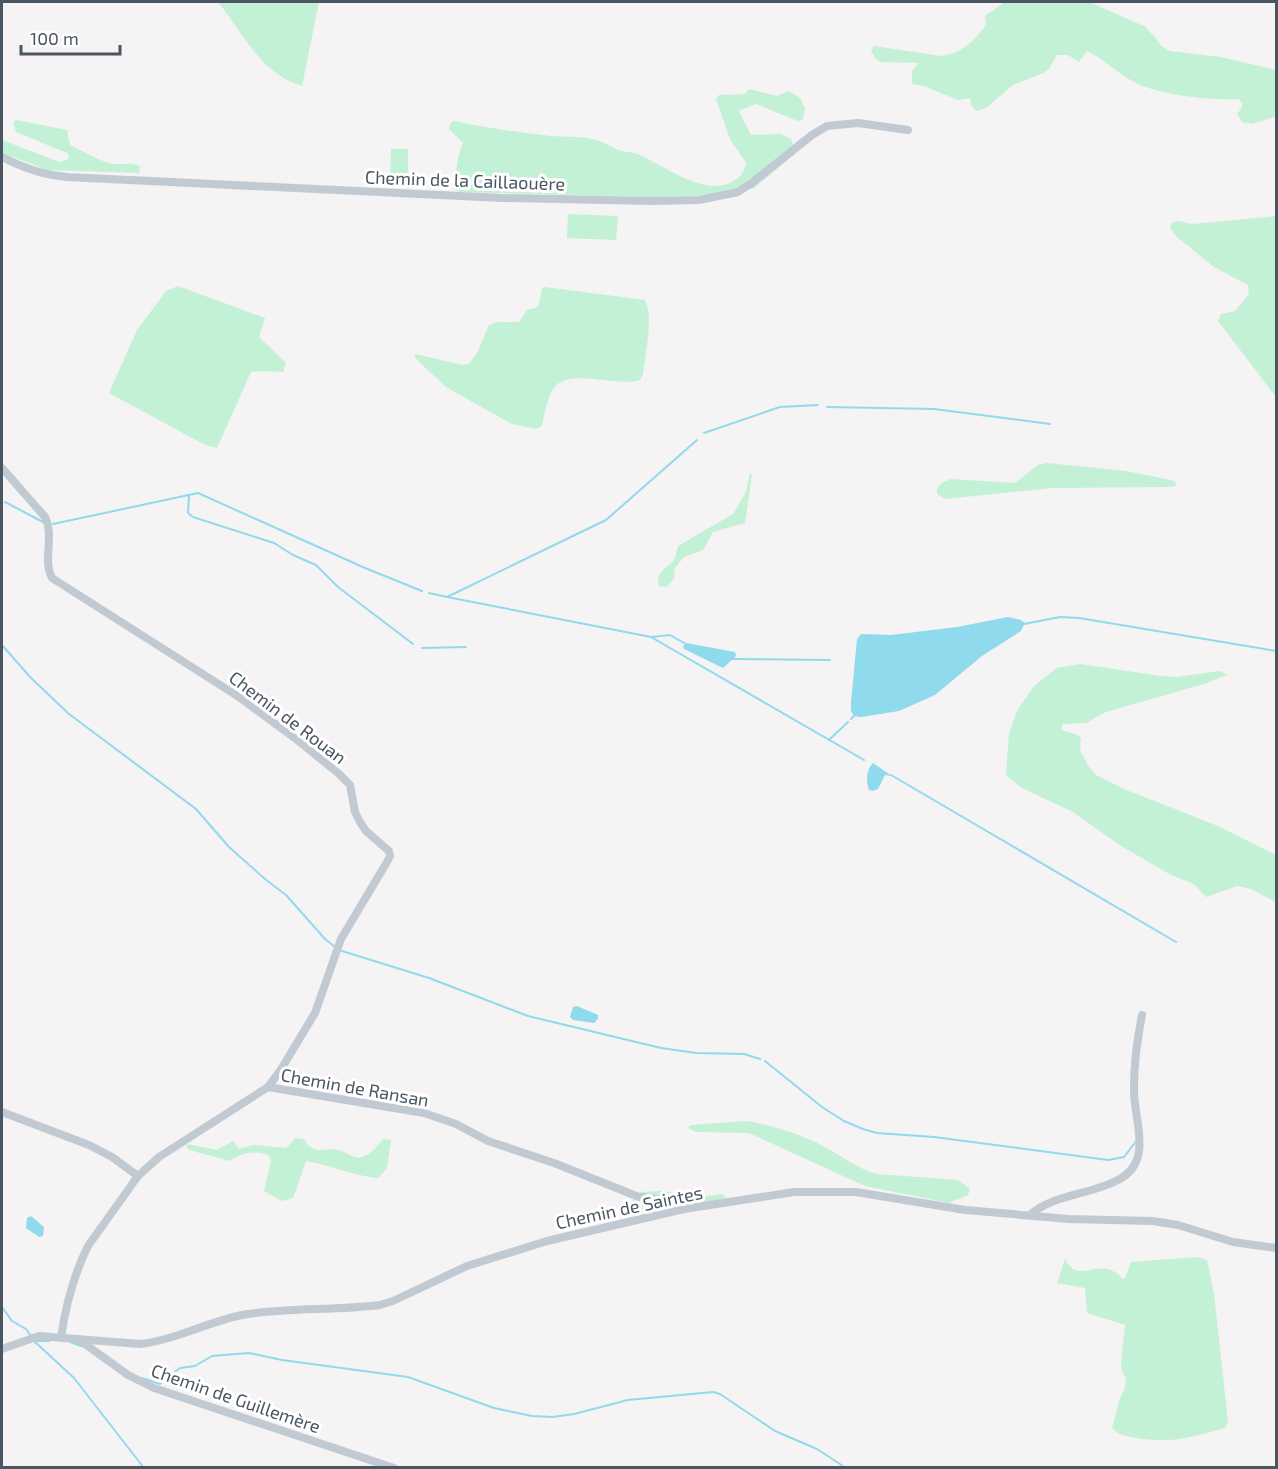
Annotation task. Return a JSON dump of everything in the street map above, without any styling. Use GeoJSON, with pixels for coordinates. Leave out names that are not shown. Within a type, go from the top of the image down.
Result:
{"type":"FeatureCollection","features":[{"type":"Feature","properties":{"kind":"street","name":"Chemin de la Caillaouère"},"geometry":{"type":"LineString","coordinates":[[2,158],[31,171],[67,177],[502,198],[699,200],[738,192],[827,126],[858,123],[908,130]]}},
{"type":"Feature","properties":{"kind":"street","name":"Chemin de Rouan"},"geometry":{"type":"LineString","coordinates":[[2,468],[49,525],[47,563],[52,578],[239,697],[296,739],[350,785],[355,812],[360,822],[366,831],[389,850],[390,856],[387,862],[341,939],[315,1013],[268,1087]]}},
{"type":"Feature","properties":{"kind":"street"},"geometry":{"type":"LineString","coordinates":[[1030,1215],[1041,1205],[1104,1186],[1121,1179],[1131,1171],[1141,1146],[1134,1092],[1135,1052],[1142,1015]]}},
{"type":"Feature","properties":{"kind":"street","name":"Chemin de Ransan"},"geometry":{"type":"LineString","coordinates":[[61,1337],[70,1289],[88,1246],[138,1176],[167,1150],[268,1087],[424,1113],[456,1124],[488,1141],[554,1163],[639,1197],[673,1201],[681,1204],[684,1209]]}},
{"type":"Feature","properties":{"kind":"street"},"geometry":{"type":"LineString","coordinates":[[2,1112],[89,1145],[112,1157],[138,1176]]}},
{"type":"Feature","properties":{"kind":"street","name":"Chemin de Saintes"},"geometry":{"type":"LineString","coordinates":[[2,1349],[39,1336],[140,1344],[155,1342],[241,1316],[287,1310],[380,1305],[467,1266],[547,1241],[684,1209],[794,1192],[855,1192],[965,1210],[1069,1220],[1153,1221],[1178,1225],[1233,1242],[1276,1248]]}},
{"type":"Feature","properties":{"kind":"street","name":"Chemin de Guillemère"},"geometry":{"type":"LineString","coordinates":[[77,1338],[128,1375],[154,1388],[394,1467]]}},
{"type":"Feature","properties":{"kind":"green space"},"geometry":{"type":"Polygon","coordinates":[[[218,2],[319,2],[302,86],[275,72],[264,62],[218,2]]]}},
{"type":"Feature","properties":{"kind":"green space"},"geometry":{"type":"Polygon","coordinates":[[[1005,2],[1089,2],[1144,26],[1161,46],[1170,51],[1221,57],[1276,70],[1276,113],[1274,117],[1252,124],[1242,122],[1237,114],[1242,107],[1239,99],[1185,96],[1144,87],[1087,51],[1079,62],[1068,55],[1057,55],[1049,69],[1013,85],[986,108],[977,111],[971,105],[970,98],[958,100],[924,86],[912,84],[912,71],[919,63],[881,62],[871,51],[874,46],[941,56],[955,52],[972,41],[986,25],[985,16],[1005,2]]]}},
{"type":"Feature","properties":{"kind":"green space"},"geometry":{"type":"Polygon","coordinates":[[[749,89],[777,96],[789,91],[800,98],[805,108],[803,119],[798,121],[756,104],[739,111],[751,135],[781,134],[791,139],[796,153],[753,189],[736,188],[698,196],[654,197],[461,192],[453,189],[463,143],[449,129],[451,122],[455,121],[526,133],[596,140],[621,151],[645,157],[695,182],[716,186],[726,184],[736,180],[743,172],[746,163],[730,139],[716,99],[719,95],[745,94],[749,89]]]}},
{"type":"Feature","properties":{"kind":"green space"},"geometry":{"type":"Polygon","coordinates":[[[16,120],[67,130],[70,145],[109,163],[140,166],[139,173],[48,170],[2,153],[2,140],[59,162],[67,160],[69,156],[67,153],[16,132],[13,123],[16,120]]]}},
{"type":"Feature","properties":{"kind":"green space"},"geometry":{"type":"Polygon","coordinates":[[[391,149],[408,149],[408,184],[390,184],[391,149]]]}},
{"type":"Feature","properties":{"kind":"green space"},"geometry":{"type":"Polygon","coordinates":[[[568,214],[618,216],[616,240],[567,238],[568,214]]]}},
{"type":"Feature","properties":{"kind":"green space"},"geometry":{"type":"Polygon","coordinates":[[[1276,216],[1276,397],[1218,321],[1221,314],[1235,311],[1249,294],[1248,285],[1214,267],[1177,237],[1170,228],[1171,223],[1178,221],[1192,224],[1276,216]]]}},
{"type":"Feature","properties":{"kind":"green space"},"geometry":{"type":"Polygon","coordinates":[[[178,286],[265,318],[259,337],[286,363],[283,372],[251,372],[217,448],[205,445],[109,393],[137,330],[166,291],[178,286]]]}},
{"type":"Feature","properties":{"kind":"green space"},"geometry":{"type":"Polygon","coordinates":[[[542,288],[645,300],[648,307],[649,326],[643,374],[640,380],[619,382],[581,378],[560,382],[549,397],[542,426],[536,429],[512,424],[446,387],[415,358],[415,354],[463,365],[469,364],[477,353],[489,325],[497,322],[519,322],[527,310],[536,308],[539,304],[542,288]]]}},
{"type":"Feature","properties":{"kind":"green space"},"geometry":{"type":"Polygon","coordinates":[[[1047,463],[1126,471],[1171,480],[1176,483],[1176,486],[1052,488],[945,499],[937,494],[937,488],[943,482],[951,479],[1015,483],[1038,465],[1047,463]]]}},
{"type":"Feature","properties":{"kind":"green space"},"geometry":{"type":"Polygon","coordinates":[[[750,473],[752,475],[745,523],[713,532],[703,550],[684,557],[674,569],[675,577],[667,587],[659,586],[659,575],[673,561],[678,546],[733,514],[746,492],[750,473]]]}},
{"type":"Feature","properties":{"kind":"green space"},"geometry":{"type":"Polygon","coordinates":[[[1081,664],[1160,676],[1176,677],[1220,671],[1227,675],[1204,684],[1106,712],[1086,723],[1062,724],[1062,730],[1078,735],[1081,739],[1080,750],[1096,775],[1124,789],[1218,826],[1276,855],[1276,902],[1251,889],[1237,886],[1206,897],[1194,884],[1171,875],[1121,846],[1073,812],[1022,788],[1006,775],[1009,733],[1018,709],[1035,685],[1057,668],[1081,664]]]}},
{"type":"Feature","properties":{"kind":"green space"},"geometry":{"type":"Polygon","coordinates":[[[747,1121],[806,1138],[849,1162],[877,1174],[958,1180],[970,1189],[968,1195],[949,1203],[865,1186],[749,1133],[696,1132],[688,1128],[690,1125],[747,1121]]]}},
{"type":"Feature","properties":{"kind":"green space"},"geometry":{"type":"Polygon","coordinates":[[[296,1138],[304,1139],[314,1149],[335,1149],[358,1157],[370,1153],[383,1139],[391,1140],[387,1168],[378,1178],[306,1161],[293,1198],[282,1201],[264,1191],[271,1161],[268,1155],[248,1153],[230,1161],[189,1150],[186,1146],[187,1144],[217,1150],[233,1141],[239,1149],[253,1145],[286,1148],[296,1138]]]}},
{"type":"Feature","properties":{"kind":"green space"},"geometry":{"type":"Polygon","coordinates":[[[661,1191],[695,1196],[721,1194],[726,1197],[718,1201],[637,1214],[632,1208],[631,1202],[640,1192],[661,1191]]]}},
{"type":"Feature","properties":{"kind":"green space"},"geometry":{"type":"Polygon","coordinates":[[[1198,1257],[1207,1260],[1214,1294],[1228,1422],[1225,1428],[1172,1440],[1149,1440],[1121,1434],[1112,1428],[1125,1388],[1126,1379],[1121,1363],[1125,1325],[1087,1313],[1085,1288],[1057,1283],[1065,1259],[1077,1271],[1106,1269],[1122,1279],[1125,1278],[1131,1262],[1198,1257]]]}},
{"type":"Feature","properties":{"kind":"water"},"geometry":{"type":"Polygon","coordinates":[[[1008,617],[1025,623],[1021,631],[982,656],[935,695],[899,711],[854,716],[851,711],[851,702],[857,639],[861,634],[891,635],[957,627],[1008,617]]]}},
{"type":"Feature","properties":{"kind":"water"},"geometry":{"type":"Polygon","coordinates":[[[686,643],[735,652],[736,656],[723,668],[684,649],[683,646],[686,643]]]}},
{"type":"Feature","properties":{"kind":"water"},"geometry":{"type":"Polygon","coordinates":[[[873,763],[892,776],[885,775],[878,789],[873,791],[869,790],[867,779],[873,763]]]}},
{"type":"Feature","properties":{"kind":"water"},"geometry":{"type":"Polygon","coordinates":[[[577,1006],[598,1015],[598,1019],[594,1023],[573,1020],[570,1017],[573,1007],[577,1006]]]}},
{"type":"Feature","properties":{"kind":"water"},"geometry":{"type":"Polygon","coordinates":[[[31,1216],[44,1227],[43,1236],[39,1237],[26,1228],[27,1218],[31,1216]]]}},
{"type":"Feature","properties":{"kind":"waterway"},"geometry":{"type":"LineString","coordinates":[[704,433],[780,407],[818,405]]}},
{"type":"Feature","properties":{"kind":"waterway"},"geometry":{"type":"LineString","coordinates":[[827,407],[934,409],[1050,424]]}},
{"type":"Feature","properties":{"kind":"waterway"},"geometry":{"type":"LineString","coordinates":[[429,593],[447,597],[606,520],[697,440]]}},
{"type":"Feature","properties":{"kind":"waterway"},"geometry":{"type":"LineString","coordinates":[[53,524],[198,493],[422,591]]}},
{"type":"Feature","properties":{"kind":"waterway"},"geometry":{"type":"LineString","coordinates":[[189,496],[188,513],[193,517],[274,543],[293,555],[316,565],[338,587],[413,644]]}},
{"type":"Feature","properties":{"kind":"waterway"},"geometry":{"type":"LineString","coordinates":[[5,502],[43,522]]}},
{"type":"Feature","properties":{"kind":"waterway"},"geometry":{"type":"LineString","coordinates":[[447,597],[651,637],[864,760]]}},
{"type":"Feature","properties":{"kind":"waterway"},"geometry":{"type":"LineString","coordinates":[[1024,624],[1060,617],[1079,618],[1276,651]]}},
{"type":"Feature","properties":{"kind":"waterway"},"geometry":{"type":"LineString","coordinates":[[652,637],[670,635],[686,644]]}},
{"type":"Feature","properties":{"kind":"waterway"},"geometry":{"type":"LineString","coordinates":[[2,645],[31,678],[69,714],[196,809],[229,847],[286,895],[335,947]]}},
{"type":"Feature","properties":{"kind":"waterway"},"geometry":{"type":"LineString","coordinates":[[422,648],[466,647]]}},
{"type":"Feature","properties":{"kind":"waterway"},"geometry":{"type":"LineString","coordinates":[[731,659],[830,660]]}},
{"type":"Feature","properties":{"kind":"waterway"},"geometry":{"type":"LineString","coordinates":[[851,719],[855,715]]}},
{"type":"Feature","properties":{"kind":"waterway"},"geometry":{"type":"LineString","coordinates":[[829,740],[848,722]]}},
{"type":"Feature","properties":{"kind":"waterway"},"geometry":{"type":"LineString","coordinates":[[891,775],[1176,942]]}},
{"type":"Feature","properties":{"kind":"waterway"},"geometry":{"type":"LineString","coordinates":[[342,951],[429,978],[528,1016],[661,1048],[696,1053],[744,1054],[760,1059]]}},
{"type":"Feature","properties":{"kind":"waterway"},"geometry":{"type":"LineString","coordinates":[[765,1061],[822,1107],[844,1121],[877,1133],[934,1137],[1108,1160],[1124,1157],[1137,1140]]}},
{"type":"Feature","properties":{"kind":"waterway"},"geometry":{"type":"LineString","coordinates":[[2,1307],[12,1321],[26,1329],[31,1336]]}},
{"type":"Feature","properties":{"kind":"waterway"},"geometry":{"type":"LineString","coordinates":[[34,1341],[74,1378],[144,1468]]}},
{"type":"Feature","properties":{"kind":"waterway"},"geometry":{"type":"LineString","coordinates":[[35,1341],[49,1341]]}},
{"type":"Feature","properties":{"kind":"waterway"},"geometry":{"type":"LineString","coordinates":[[70,1342],[81,1346]]}},
{"type":"Feature","properties":{"kind":"waterway"},"geometry":{"type":"LineString","coordinates":[[142,1378],[160,1384],[180,1368],[195,1366],[212,1356],[249,1353],[282,1360],[408,1377],[494,1408],[532,1416],[552,1417],[574,1414],[628,1400],[713,1392],[720,1394],[775,1431],[817,1449],[846,1468]]}}]}
